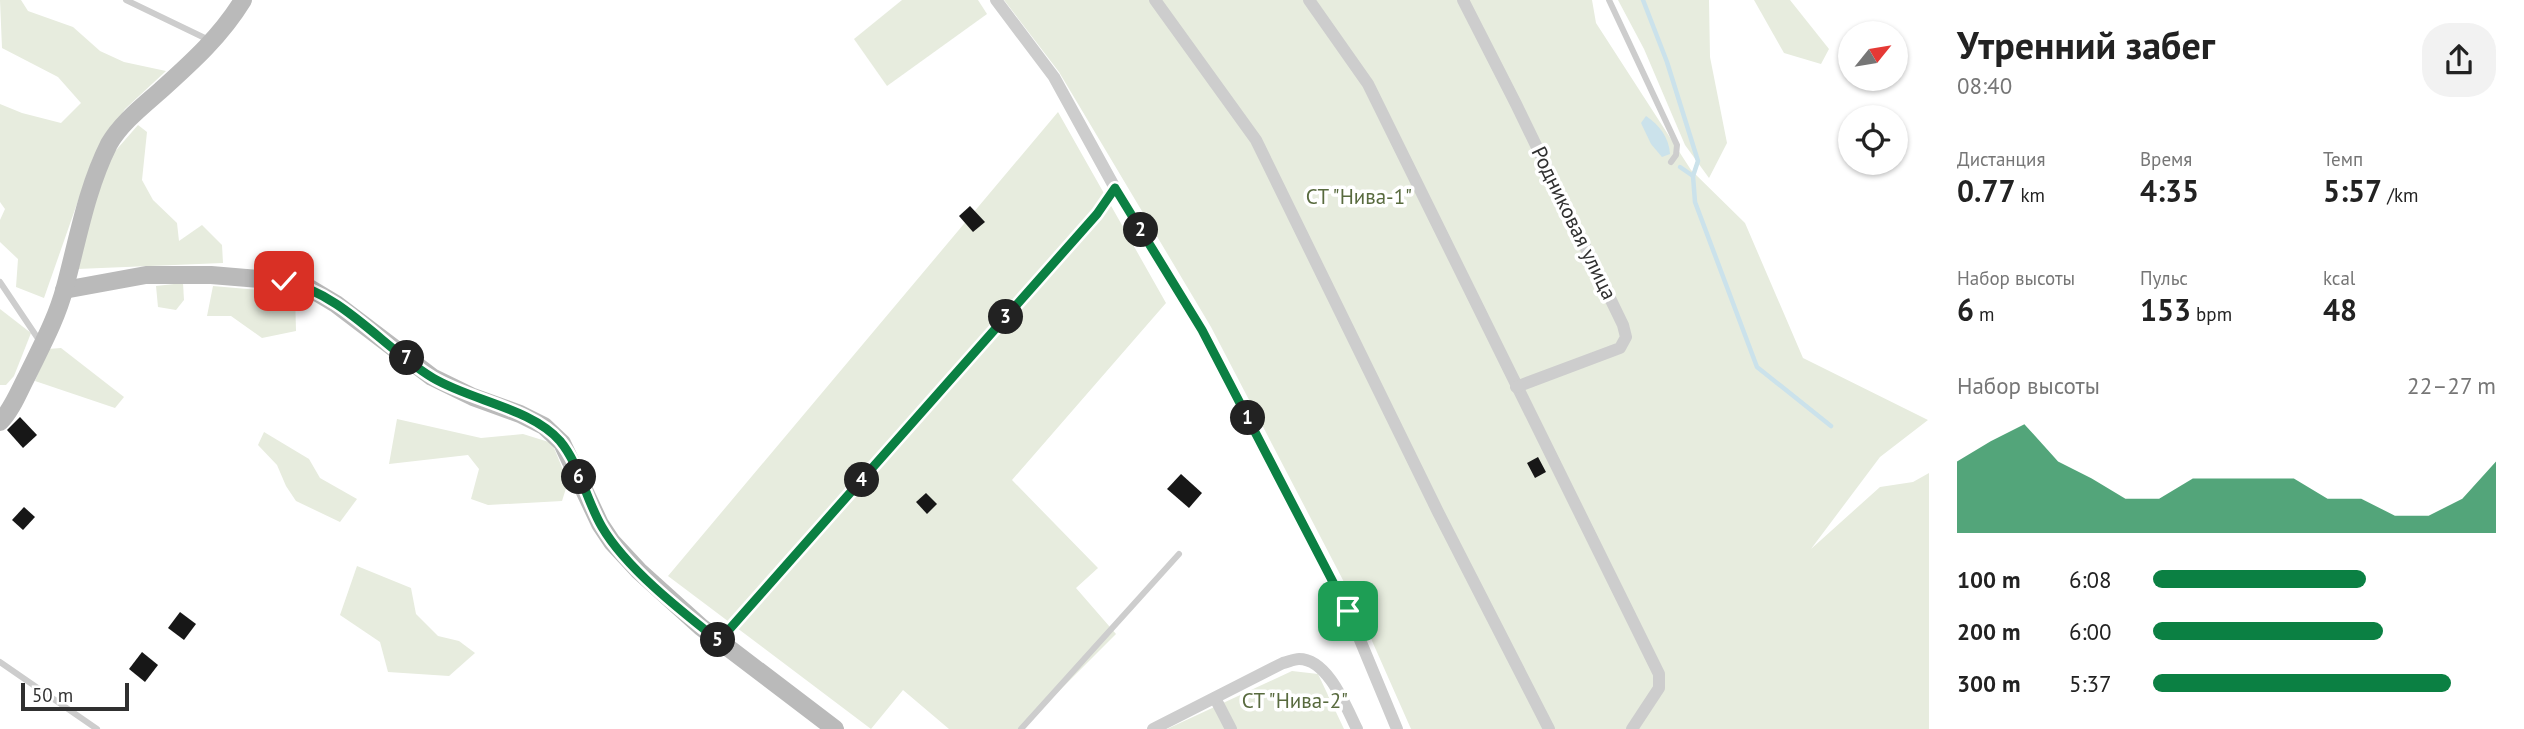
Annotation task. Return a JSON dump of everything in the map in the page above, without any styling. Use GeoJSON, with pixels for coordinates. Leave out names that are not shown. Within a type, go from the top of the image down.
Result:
{"type":"FeatureCollection","features":[{"type":"Feature","properties":{"kind":"street"},"geometry":{"type":"LineString","coordinates":[[0,422],[18,394],[64,290],[82,214],[97,170],[111,141],[130,118],[213,42],[243,0]]}},
{"type":"Feature","properties":{"kind":"street"},"geometry":{"type":"LineString","coordinates":[[996,0],[1054,76],[1115,188],[1202,330],[1348,611],[1397,729]]}},
{"type":"Feature","properties":{"kind":"street"},"geometry":{"type":"LineString","coordinates":[[1155,0],[1256,140],[1437,510],[1549,729]]}},
{"type":"Feature","properties":{"kind":"street"},"geometry":{"type":"LineString","coordinates":[[1309,0],[1368,84],[1659,674],[1660,688],[1632,729]]}},
{"type":"Feature","properties":{"kind":"street","name":"Родниковая улица"},"geometry":{"type":"LineString","coordinates":[[1463,0],[1528,128],[1626,337],[1619,348],[1516,387]]}},
{"type":"Feature","properties":{"kind":"street"},"geometry":{"type":"LineString","coordinates":[[64,290],[146,275],[211,275],[284,281],[306,286],[336,304],[432,377],[544,426],[562,443],[611,542],[639,571],[719,641],[835,729]]}},
{"type":"Feature","properties":{"kind":"street"},"geometry":{"type":"LineString","coordinates":[[1153,729],[1283,663],[1300,658],[1321,667],[1338,691],[1357,729]]}},
{"type":"Feature","properties":{"kind":"street"},"geometry":{"type":"LineString","coordinates":[[1215,698],[1231,729]]}},
{"type":"Feature","properties":{"kind":"lane"},"geometry":{"type":"LineString","coordinates":[[126,0],[213,42]]}},
{"type":"Feature","properties":{"kind":"lane"},"geometry":{"type":"LineString","coordinates":[[1609,0],[1678,145],[1671,162]]}},
{"type":"Feature","properties":{"kind":"lane"},"geometry":{"type":"LineString","coordinates":[[719,641],[1097,214],[1115,188]]}},
{"type":"Feature","properties":{"kind":"lane"},"geometry":{"type":"LineString","coordinates":[[0,282],[42,344]]}},
{"type":"Feature","properties":{"kind":"lane"},"geometry":{"type":"LineString","coordinates":[[1020,729],[1179,554]]}},
{"type":"Feature","properties":{"kind":"lane"},"geometry":{"type":"LineString","coordinates":[[0,662],[97,729]]}},
{"type":"Feature","properties":{"kind":"green space"},"geometry":{"type":"Polygon","coordinates":[[[0,0],[21,0],[28,11],[73,27],[100,51],[124,62],[166,71],[125,109],[93,158],[44,298],[16,287],[18,259],[0,242],[0,220],[5,209],[0,202],[0,104],[61,123],[81,103],[58,77],[2,48],[0,0]]]}},
{"type":"Feature","properties":{"kind":"green space"},"geometry":{"type":"Polygon","coordinates":[[[902,0],[978,0],[987,14],[887,86],[854,39],[902,0]]]}},
{"type":"Feature","properties":{"kind":"green space","name":"СТ \"Нива-1\""},"geometry":{"type":"Polygon","coordinates":[[[1004,0],[1592,0],[1596,23],[1691,170],[1745,223],[1803,358],[1928,420],[1880,457],[1811,549],[1880,487],[1913,482],[1929,473],[1929,729],[1411,729],[1357,607],[1211,327],[1059,72],[1004,0]]]}},
{"type":"Feature","properties":{"kind":"green space"},"geometry":{"type":"Polygon","coordinates":[[[1618,0],[1709,0],[1710,57],[1727,143],[1709,178],[1685,145],[1644,49],[1618,0]]]}},
{"type":"Feature","properties":{"kind":"green space"},"geometry":{"type":"Polygon","coordinates":[[[1754,0],[1790,0],[1829,49],[1821,64],[1784,53],[1754,0]]]}},
{"type":"Feature","properties":{"kind":"green space"},"geometry":{"type":"Polygon","coordinates":[[[1058,112],[1166,303],[1012,480],[1098,568],[1076,588],[1116,634],[1021,729],[949,729],[903,690],[871,729],[668,576],[1058,112]]]}},
{"type":"Feature","properties":{"kind":"green space"},"geometry":{"type":"Polygon","coordinates":[[[138,125],[147,132],[142,180],[153,200],[177,223],[179,241],[202,225],[222,245],[223,263],[77,269],[76,255],[111,156],[138,125]]]}},
{"type":"Feature","properties":{"kind":"green space"},"geometry":{"type":"Polygon","coordinates":[[[183,283],[184,300],[176,310],[158,307],[156,286],[183,283]]]}},
{"type":"Feature","properties":{"kind":"green space"},"geometry":{"type":"Polygon","coordinates":[[[213,286],[295,293],[296,331],[262,338],[231,316],[207,316],[213,286]]]}},
{"type":"Feature","properties":{"kind":"green space"},"geometry":{"type":"Polygon","coordinates":[[[0,309],[31,333],[14,376],[6,385],[0,385],[0,309]]]}},
{"type":"Feature","properties":{"kind":"green space"},"geometry":{"type":"Polygon","coordinates":[[[61,348],[124,397],[115,408],[35,381],[48,349],[61,348]]]}},
{"type":"Feature","properties":{"kind":"green space"},"geometry":{"type":"Polygon","coordinates":[[[397,419],[481,438],[523,434],[552,443],[568,482],[562,501],[488,505],[471,499],[479,469],[468,455],[389,464],[397,419]]]}},
{"type":"Feature","properties":{"kind":"green space"},"geometry":{"type":"Polygon","coordinates":[[[264,432],[309,459],[320,478],[357,499],[340,522],[296,501],[277,465],[258,445],[264,432]]]}},
{"type":"Feature","properties":{"kind":"green space"},"geometry":{"type":"Polygon","coordinates":[[[357,566],[411,588],[416,614],[438,636],[459,641],[475,653],[449,676],[388,672],[380,642],[340,615],[357,566]]]}},
{"type":"Feature","properties":{"kind":"green space","name":"СТ \"Нива-2\""},"geometry":{"type":"Polygon","coordinates":[[[1292,671],[1318,674],[1344,729],[1167,729],[1292,671]]]}},
{"type":"Feature","properties":{"kind":"water"},"geometry":{"type":"Polygon","coordinates":[[[1646,116],[1662,132],[1668,142],[1670,154],[1662,157],[1651,144],[1641,123],[1646,116]]]}},
{"type":"Feature","properties":{"kind":"building"},"geometry":{"type":"Polygon","coordinates":[[[970,206],[985,222],[973,232],[959,216],[970,206]]]}},
{"type":"Feature","properties":{"kind":"building"},"geometry":{"type":"Polygon","coordinates":[[[20,417],[37,435],[23,448],[7,430],[20,417]]]}},
{"type":"Feature","properties":{"kind":"building"},"geometry":{"type":"Polygon","coordinates":[[[1538,457],[1546,472],[1535,478],[1527,463],[1538,457]]]}},
{"type":"Feature","properties":{"kind":"building"},"geometry":{"type":"Polygon","coordinates":[[[1181,474],[1202,493],[1189,508],[1167,489],[1181,474]]]}},
{"type":"Feature","properties":{"kind":"building"},"geometry":{"type":"Polygon","coordinates":[[[926,493],[937,504],[927,514],[916,502],[926,493]]]}},
{"type":"Feature","properties":{"kind":"building"},"geometry":{"type":"Polygon","coordinates":[[[24,507],[35,517],[23,530],[12,520],[24,507]]]}},
{"type":"Feature","properties":{"kind":"building"},"geometry":{"type":"Polygon","coordinates":[[[180,612],[196,624],[184,640],[168,628],[180,612]]]}},
{"type":"Feature","properties":{"kind":"building"},"geometry":{"type":"Polygon","coordinates":[[[142,652],[158,665],[145,682],[129,669],[142,652]]]}},
{"type":"Feature","properties":{"kind":"waterway"},"geometry":{"type":"LineString","coordinates":[[1643,0],[1667,62],[1698,161],[1693,176],[1695,202],[1757,367],[1831,426]]}},
{"type":"Feature","properties":{"kind":"waterway"},"geometry":{"type":"LineString","coordinates":[[1680,167],[1693,176]]}},
{"type":"Feature","properties":{"kind":"route"},"geometry":{"type":"LineString","coordinates":[[284,281],[306,286],[336,304],[432,377],[544,426],[562,443],[611,542],[639,571],[719,641],[1097,214],[1115,188],[1202,330],[1348,611]]}}]}
